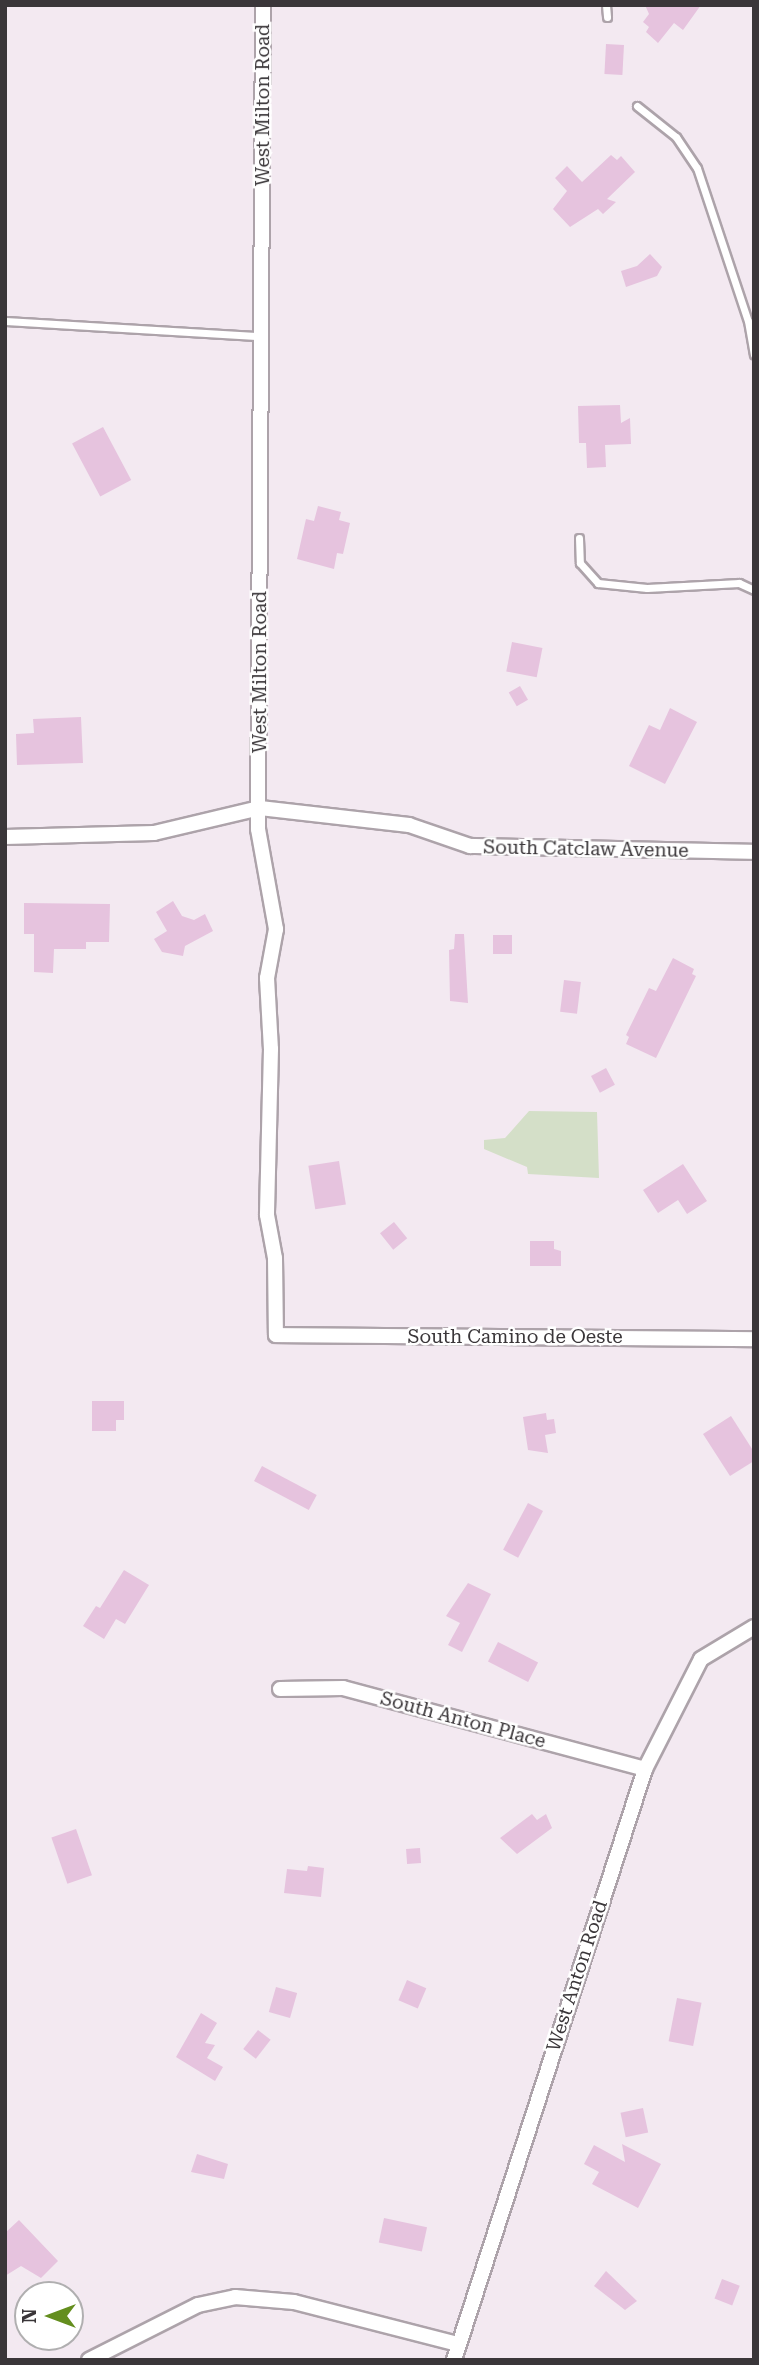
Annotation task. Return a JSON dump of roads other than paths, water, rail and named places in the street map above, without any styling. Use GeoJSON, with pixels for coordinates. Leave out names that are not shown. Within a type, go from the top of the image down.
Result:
{"type":"FeatureCollection","features":[{"type":"Feature","properties":{"kind":"street","name":"West Milton Road"},"geometry":{"type":"LineString","coordinates":[[263,5],[260,852],[274,896],[276,929],[267,978],[271,1049],[267,1215],[275,1258],[276,1335]]}},
{"type":"Feature","properties":{"kind":"street","name":"South Catclaw Avenue"},"geometry":{"type":"LineString","coordinates":[[5,837],[155,834],[260,808],[409,825],[470,846],[754,852]]}},
{"type":"Feature","properties":{"kind":"street","name":"South Camino de Oeste"},"geometry":{"type":"LineString","coordinates":[[276,1335],[754,1339]]}},
{"type":"Feature","properties":{"kind":"street","name":"West Anton Road"},"geometry":{"type":"LineString","coordinates":[[454,2360],[645,1769],[701,1659],[754,1628]]}},
{"type":"Feature","properties":{"kind":"street","name":"South Anton Place"},"geometry":{"type":"LineString","coordinates":[[280,1689],[343,1688],[645,1769]]}},
{"type":"Feature","properties":{"kind":"street"},"geometry":{"type":"LineString","coordinates":[[89,2360],[198,2305],[235,2297],[294,2302],[458,2344]]}},
{"type":"Feature","properties":{"kind":"lane"},"geometry":{"type":"LineString","coordinates":[[606,5],[607,17]]}},
{"type":"Feature","properties":{"kind":"lane"},"geometry":{"type":"LineString","coordinates":[[637,106],[676,137],[697,168],[748,321],[754,354]]}},
{"type":"Feature","properties":{"kind":"lane"},"geometry":{"type":"LineString","coordinates":[[5,321],[262,336]]}},
{"type":"Feature","properties":{"kind":"lane"},"geometry":{"type":"LineString","coordinates":[[579,538],[580,563],[598,583],[647,588],[739,583],[754,590]]}}]}
